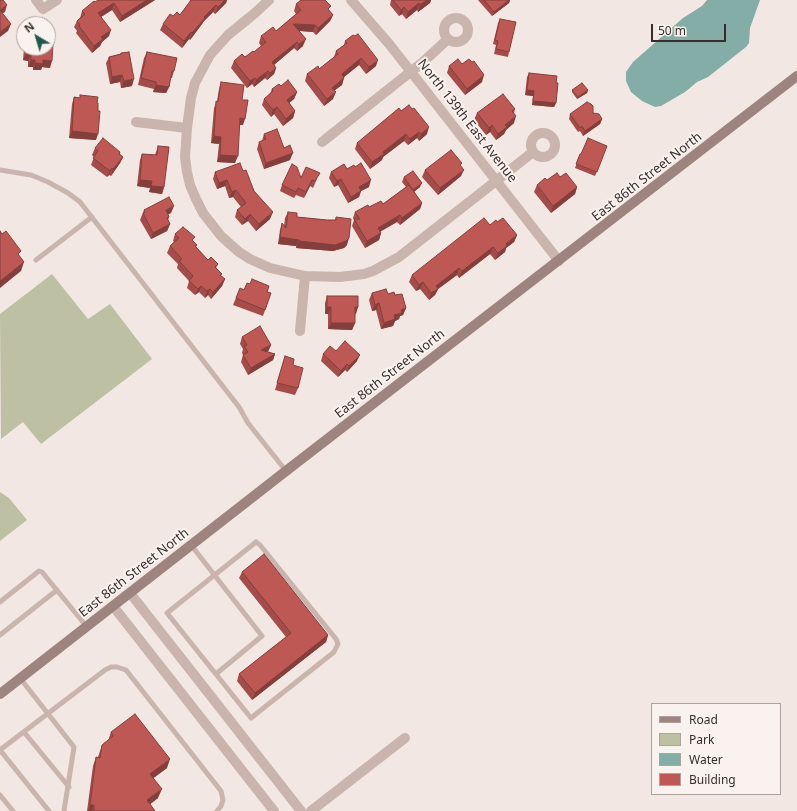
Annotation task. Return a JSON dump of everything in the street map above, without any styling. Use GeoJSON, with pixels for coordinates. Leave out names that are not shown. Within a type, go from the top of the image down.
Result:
{"type":"FeatureCollection","features":[{"type":"Feature","properties":{"kind":"main road","name":"East 86th Street North"},"geometry":{"type":"LineString","coordinates":[[0,694],[797,76]]}},
{"type":"Feature","properties":{"kind":"street"},"geometry":{"type":"LineString","coordinates":[[36,0],[43,9],[57,0]]}},
{"type":"Feature","properties":{"kind":"street"},"geometry":{"type":"LineString","coordinates":[[269,0],[228,35],[210,55],[195,83],[187,128],[185,157],[190,185],[203,213],[214,228],[230,245],[250,259],[270,268],[305,276],[352,276],[373,271],[399,257],[533,152]]}},
{"type":"Feature","properties":{"kind":"street","name":"North 139th East Avenue"},"geometry":{"type":"LineString","coordinates":[[351,0],[411,71],[559,260]]}},
{"type":"Feature","properties":{"kind":"street"},"geometry":{"type":"LineString","coordinates":[[322,142],[448,40]]}},
{"type":"Feature","properties":{"kind":"street"},"geometry":{"type":"LineString","coordinates":[[136,122],[187,128]]}},
{"type":"Feature","properties":{"kind":"street"},"geometry":{"type":"LineString","coordinates":[[300,331],[305,276]]}},
{"type":"Feature","properties":{"kind":"street"},"geometry":{"type":"LineString","coordinates":[[130,593],[301,811]]}},
{"type":"Feature","properties":{"kind":"street"},"geometry":{"type":"LineString","coordinates":[[113,606],[274,811]]}},
{"type":"Feature","properties":{"kind":"street"},"geometry":{"type":"LineString","coordinates":[[311,811],[406,738]]}},
{"type":"Feature","properties":{"kind":"lane"},"geometry":{"type":"LineString","coordinates":[[0,170],[31,175],[68,193],[80,202],[239,407],[248,423],[286,471]]}},
{"type":"Feature","properties":{"kind":"lane"},"geometry":{"type":"LineString","coordinates":[[36,260],[92,217]]}},
{"type":"Feature","properties":{"kind":"lane"},"geometry":{"type":"LineString","coordinates":[[256,542],[336,639],[338,644],[334,652],[251,718],[167,613],[215,574],[256,542]]}},
{"type":"Feature","properties":{"kind":"lane"},"geometry":{"type":"LineString","coordinates":[[191,545],[262,636],[216,674]]}},
{"type":"Feature","properties":{"kind":"lane"},"geometry":{"type":"LineString","coordinates":[[0,602],[39,571],[42,572],[87,627]]}},
{"type":"Feature","properties":{"kind":"lane"},"geometry":{"type":"LineString","coordinates":[[0,635],[57,590]]}},
{"type":"Feature","properties":{"kind":"lane"},"geometry":{"type":"LineString","coordinates":[[49,811],[0,750],[105,670],[111,667],[117,667],[126,670],[221,791],[221,806],[217,811]]}},
{"type":"Feature","properties":{"kind":"lane"},"geometry":{"type":"LineString","coordinates":[[20,678],[74,747],[64,811]]}},
{"type":"Feature","properties":{"kind":"lane"},"geometry":{"type":"LineString","coordinates":[[24,732],[69,786]]}},
{"type":"Feature","properties":{"kind":"lane"},"geometry":{"type":"LineString","coordinates":[[0,795],[13,811]]}},
{"type":"Feature","properties":{"kind":"green space"},"geometry":{"type":"Polygon","coordinates":[[[52,274],[88,319],[110,304],[152,359],[41,444],[23,422],[1,439],[0,314],[52,274]]]}},
{"type":"Feature","properties":{"kind":"green space"},"geometry":{"type":"Polygon","coordinates":[[[0,492],[9,498],[27,520],[0,541],[0,492]]]}},
{"type":"Feature","properties":{"kind":"water"},"geometry":{"type":"Polygon","coordinates":[[[707,0],[760,0],[750,28],[749,43],[708,77],[697,82],[685,92],[661,106],[655,107],[642,101],[631,92],[626,81],[626,72],[633,62],[683,18],[702,6],[707,0]]]}},
{"type":"Feature","properties":{"kind":"building"},"geometry":{"type":"Polygon","coordinates":[[[0,0],[3,0],[7,5],[0,10],[0,0]]]}},
{"type":"Feature","properties":{"kind":"building"},"geometry":{"type":"Polygon","coordinates":[[[98,0],[147,0],[122,16],[114,3],[98,13],[111,30],[101,37],[103,39],[94,46],[77,21],[85,14],[82,11],[94,1],[95,2],[98,0]]]}},
{"type":"Feature","properties":{"kind":"building"},"geometry":{"type":"Polygon","coordinates":[[[191,0],[225,0],[218,7],[216,5],[204,17],[205,18],[184,41],[163,24],[170,14],[173,16],[177,12],[180,15],[191,0]]]}},
{"type":"Feature","properties":{"kind":"building"},"geometry":{"type":"Polygon","coordinates":[[[301,0],[325,0],[331,6],[328,9],[333,15],[318,28],[315,25],[293,24],[306,39],[299,44],[297,42],[272,62],[276,68],[270,73],[268,71],[256,80],[255,78],[250,81],[234,61],[242,54],[245,57],[253,51],[254,52],[266,42],[261,36],[273,27],[276,31],[301,10],[296,4],[301,0]]]}},
{"type":"Feature","properties":{"kind":"building"},"geometry":{"type":"Polygon","coordinates":[[[393,0],[427,0],[420,5],[419,3],[408,12],[404,7],[401,10],[393,0]]]}},
{"type":"Feature","properties":{"kind":"building"},"geometry":{"type":"Polygon","coordinates":[[[484,0],[509,0],[494,12],[484,0]]]}},
{"type":"Feature","properties":{"kind":"building"},"geometry":{"type":"Polygon","coordinates":[[[0,10],[11,24],[0,32],[0,10]]]}},
{"type":"Feature","properties":{"kind":"building"},"geometry":{"type":"Polygon","coordinates":[[[500,19],[516,22],[509,52],[496,49],[498,41],[495,40],[500,19]]]}},
{"type":"Feature","properties":{"kind":"building"},"geometry":{"type":"Polygon","coordinates":[[[358,34],[378,60],[369,67],[361,58],[342,74],[344,78],[332,88],[336,92],[327,99],[307,74],[318,66],[319,69],[338,54],[336,51],[347,43],[345,41],[353,35],[355,36],[358,34]]]}},
{"type":"Feature","properties":{"kind":"building"},"geometry":{"type":"Polygon","coordinates":[[[129,52],[134,79],[124,81],[122,75],[112,77],[109,57],[129,52]]]}},
{"type":"Feature","properties":{"kind":"building"},"geometry":{"type":"Polygon","coordinates":[[[147,52],[177,58],[174,71],[172,71],[169,87],[156,85],[156,82],[141,78],[147,52]]]}},
{"type":"Feature","properties":{"kind":"building"},"geometry":{"type":"Polygon","coordinates":[[[31,56],[52,56],[52,61],[43,60],[43,64],[35,63],[35,60],[31,60],[31,56]]]}},
{"type":"Feature","properties":{"kind":"building"},"geometry":{"type":"Polygon","coordinates":[[[458,59],[462,64],[469,59],[472,62],[474,61],[484,75],[467,89],[449,66],[458,59]]]}},
{"type":"Feature","properties":{"kind":"building"},"geometry":{"type":"Polygon","coordinates":[[[529,73],[557,76],[556,83],[558,83],[556,103],[533,101],[534,91],[527,90],[529,73]]]}},
{"type":"Feature","properties":{"kind":"building"},"geometry":{"type":"Polygon","coordinates":[[[288,80],[297,92],[287,100],[295,111],[286,119],[277,107],[273,110],[264,99],[273,91],[272,89],[279,84],[281,86],[288,80]]]}},
{"type":"Feature","properties":{"kind":"building"},"geometry":{"type":"Polygon","coordinates":[[[221,82],[244,85],[242,100],[248,100],[245,119],[240,118],[238,156],[220,155],[221,137],[214,136],[216,101],[218,102],[221,82]]]}},
{"type":"Feature","properties":{"kind":"building"},"geometry":{"type":"Polygon","coordinates":[[[582,83],[588,90],[578,97],[572,90],[582,83]]]}},
{"type":"Feature","properties":{"kind":"building"},"geometry":{"type":"Polygon","coordinates":[[[503,94],[515,109],[512,111],[516,116],[505,125],[507,127],[498,134],[492,125],[489,128],[477,113],[503,94]]]}},
{"type":"Feature","properties":{"kind":"building"},"geometry":{"type":"Polygon","coordinates":[[[80,95],[98,97],[98,111],[100,111],[98,134],[72,131],[74,97],[80,98],[80,95]]]}},
{"type":"Feature","properties":{"kind":"building"},"geometry":{"type":"Polygon","coordinates":[[[587,102],[593,106],[593,113],[599,114],[602,119],[585,131],[582,126],[580,128],[570,114],[587,102]]]}},
{"type":"Feature","properties":{"kind":"building"},"geometry":{"type":"Polygon","coordinates":[[[409,105],[412,109],[414,108],[429,127],[421,134],[419,132],[410,139],[406,134],[383,152],[384,154],[372,162],[357,143],[399,108],[401,111],[409,105]]]}},
{"type":"Feature","properties":{"kind":"building"},"geometry":{"type":"Polygon","coordinates":[[[277,129],[284,148],[290,145],[293,153],[266,163],[259,142],[266,139],[264,134],[277,129]]]}},
{"type":"Feature","properties":{"kind":"building"},"geometry":{"type":"Polygon","coordinates":[[[103,138],[120,152],[119,154],[123,157],[110,171],[93,158],[98,151],[95,148],[103,138]]]}},
{"type":"Feature","properties":{"kind":"building"},"geometry":{"type":"Polygon","coordinates":[[[588,138],[607,146],[597,172],[576,164],[588,138]]]}},
{"type":"Feature","properties":{"kind":"building"},"geometry":{"type":"Polygon","coordinates":[[[158,146],[169,147],[164,187],[151,186],[152,181],[140,180],[142,154],[157,155],[158,146]]]}},
{"type":"Feature","properties":{"kind":"building"},"geometry":{"type":"Polygon","coordinates":[[[451,150],[462,163],[460,165],[464,170],[440,188],[425,170],[451,150]]]}},
{"type":"Feature","properties":{"kind":"building"},"geometry":{"type":"Polygon","coordinates":[[[240,163],[243,171],[246,170],[254,191],[273,212],[259,224],[250,214],[245,219],[237,210],[246,203],[236,190],[232,192],[227,180],[219,183],[215,172],[240,163]]]}},
{"type":"Feature","properties":{"kind":"building"},"geometry":{"type":"Polygon","coordinates":[[[361,163],[371,180],[359,187],[361,191],[351,197],[341,179],[337,181],[331,172],[344,164],[347,169],[354,165],[355,167],[361,163]]]}},
{"type":"Feature","properties":{"kind":"building"},"geometry":{"type":"Polygon","coordinates":[[[292,164],[297,167],[301,178],[306,167],[320,173],[315,181],[312,180],[306,192],[298,188],[296,192],[282,185],[292,164]]]}},
{"type":"Feature","properties":{"kind":"building"},"geometry":{"type":"Polygon","coordinates":[[[413,171],[422,183],[413,190],[404,177],[413,171]]]}},
{"type":"Feature","properties":{"kind":"building"},"geometry":{"type":"Polygon","coordinates":[[[557,173],[560,177],[566,173],[577,187],[553,206],[537,185],[545,178],[547,180],[557,173]]]}},
{"type":"Feature","properties":{"kind":"building"},"geometry":{"type":"Polygon","coordinates":[[[409,185],[422,203],[402,218],[400,215],[378,228],[381,233],[367,241],[354,219],[360,219],[355,212],[368,205],[369,207],[381,201],[383,204],[409,185]]]}},
{"type":"Feature","properties":{"kind":"building"},"geometry":{"type":"Polygon","coordinates":[[[169,197],[174,206],[166,210],[169,217],[167,218],[170,224],[153,233],[143,213],[145,212],[144,210],[169,197]]]}},
{"type":"Feature","properties":{"kind":"building"},"geometry":{"type":"Polygon","coordinates":[[[288,212],[297,213],[297,217],[327,220],[336,220],[336,217],[351,219],[349,238],[346,241],[335,245],[299,241],[280,237],[282,223],[286,228],[288,212]]]}},
{"type":"Feature","properties":{"kind":"building"},"geometry":{"type":"Polygon","coordinates":[[[484,218],[490,225],[496,220],[497,222],[503,218],[517,235],[498,253],[493,247],[462,271],[459,268],[436,286],[438,289],[431,293],[423,282],[419,285],[412,275],[484,218]]]}},
{"type":"Feature","properties":{"kind":"building"},"geometry":{"type":"Polygon","coordinates":[[[183,227],[195,237],[192,240],[197,245],[195,246],[208,260],[211,257],[218,264],[215,267],[222,274],[220,275],[225,279],[213,292],[210,289],[207,291],[201,286],[198,289],[189,281],[193,276],[179,261],[182,259],[170,246],[179,238],[175,234],[183,227]]]}},
{"type":"Feature","properties":{"kind":"building"},"geometry":{"type":"Polygon","coordinates":[[[0,231],[2,234],[6,231],[21,251],[18,254],[24,262],[0,281],[0,231]]]}},
{"type":"Feature","properties":{"kind":"building"},"geometry":{"type":"Polygon","coordinates":[[[252,279],[269,286],[267,292],[271,293],[265,310],[236,298],[240,288],[244,290],[247,283],[250,284],[252,279]]]}},
{"type":"Feature","properties":{"kind":"building"},"geometry":{"type":"Polygon","coordinates":[[[386,289],[388,294],[394,292],[395,295],[402,294],[406,308],[401,310],[402,313],[394,315],[395,319],[384,323],[379,303],[375,305],[372,293],[386,289]]]}},
{"type":"Feature","properties":{"kind":"building"},"geometry":{"type":"Polygon","coordinates":[[[327,296],[358,296],[358,307],[355,307],[355,323],[331,323],[331,307],[327,307],[327,296]]]}},
{"type":"Feature","properties":{"kind":"building"},"geometry":{"type":"Polygon","coordinates":[[[260,326],[271,345],[261,350],[275,354],[251,368],[243,355],[248,352],[244,346],[247,345],[242,337],[260,326]]]}},
{"type":"Feature","properties":{"kind":"building"},"geometry":{"type":"Polygon","coordinates":[[[345,341],[360,355],[349,366],[347,364],[341,371],[323,354],[330,346],[336,351],[345,341]]]}},
{"type":"Feature","properties":{"kind":"building"},"geometry":{"type":"Polygon","coordinates":[[[285,356],[294,359],[293,365],[303,368],[298,388],[277,383],[285,356]]]}},
{"type":"Feature","properties":{"kind":"building"},"geometry":{"type":"Polygon","coordinates":[[[264,554],[328,635],[255,693],[239,674],[291,633],[242,572],[264,554]]]}},
{"type":"Feature","properties":{"kind":"building"},"geometry":{"type":"Polygon","coordinates":[[[135,714],[170,759],[150,774],[162,789],[147,800],[155,811],[94,811],[94,805],[90,805],[96,757],[100,758],[102,745],[113,736],[111,732],[135,714]]]}}]}
